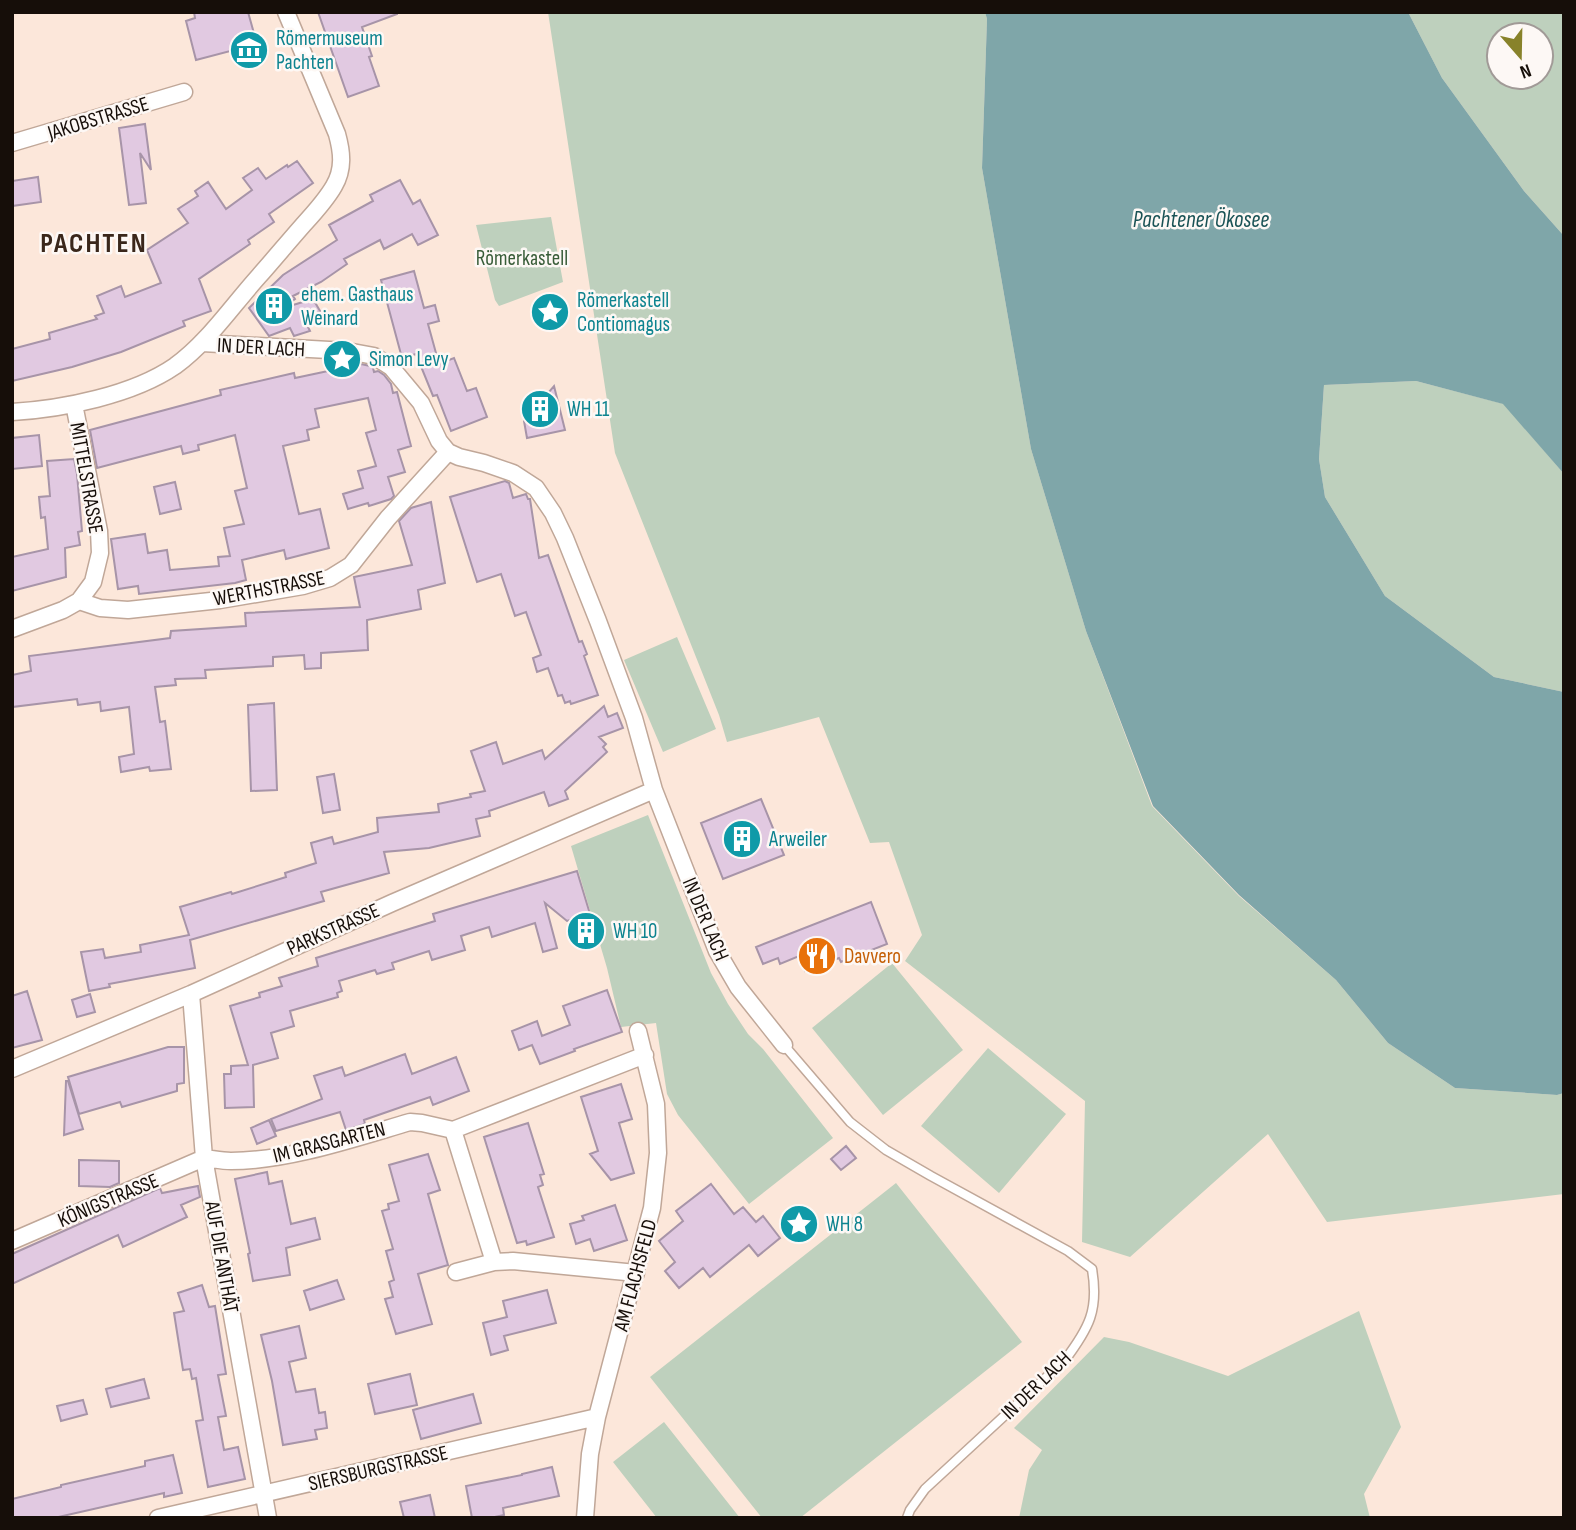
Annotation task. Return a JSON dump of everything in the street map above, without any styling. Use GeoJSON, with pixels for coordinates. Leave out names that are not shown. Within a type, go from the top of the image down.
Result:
{"type":"FeatureCollection","features":[{"type":"Feature","properties":{"kind":"street"},"geometry":{"type":"LineString","coordinates":[[12,412],[47,409],[106,396],[143,383],[174,366],[202,344],[318,209],[335,185],[342,150],[286,12]]}},
{"type":"Feature","properties":{"kind":"street","name":"JAKOBSTRASSE"},"geometry":{"type":"LineString","coordinates":[[14,138],[184,92]]}},
{"type":"Feature","properties":{"kind":"street","name":"IN DER LACH"},"geometry":{"type":"LineString","coordinates":[[202,344],[346,351],[374,356],[391,368],[421,403],[447,452],[513,472],[536,488],[553,513],[565,538],[598,621],[634,718],[654,790],[717,951],[738,987],[784,1045]]}},
{"type":"Feature","properties":{"kind":"street","name":"MITTELSTRASSE"},"geometry":{"type":"LineString","coordinates":[[74,404],[99,531],[100,553],[93,582],[79,601]]}},
{"type":"Feature","properties":{"kind":"street","name":"WERTHSTRASSE"},"geometry":{"type":"LineString","coordinates":[[79,601],[100,608],[128,610],[220,600],[303,586],[330,578],[351,565],[388,518],[447,452]]}},
{"type":"Feature","properties":{"kind":"street"},"geometry":{"type":"LineString","coordinates":[[12,629],[63,610],[79,601]]}},
{"type":"Feature","properties":{"kind":"street","name":"PARKSTRASSE"},"geometry":{"type":"LineString","coordinates":[[12,1069],[191,994],[392,902],[654,790]]}},
{"type":"Feature","properties":{"kind":"street","name":"AUF DIE ANTHÄT"},"geometry":{"type":"LineString","coordinates":[[191,994],[204,1158],[268,1518]]}},
{"type":"Feature","properties":{"kind":"street","name":"AM FLACHSFELD"},"geometry":{"type":"LineString","coordinates":[[585,1518],[590,1454],[597,1417],[652,1208],[658,1153],[656,1104],[638,1031]]}},
{"type":"Feature","properties":{"kind":"street"},"geometry":{"type":"LineString","coordinates":[[494,1262],[453,1130],[645,1055]]}},
{"type":"Feature","properties":{"kind":"street","name":"IM GRASGARTEN"},"geometry":{"type":"LineString","coordinates":[[204,1158],[230,1161],[265,1158],[318,1148],[411,1122],[453,1130]]}},
{"type":"Feature","properties":{"kind":"street","name":"KÖNIGSTRASSE"},"geometry":{"type":"LineString","coordinates":[[12,1241],[204,1158]]}},
{"type":"Feature","properties":{"kind":"street"},"geometry":{"type":"LineString","coordinates":[[456,1272],[494,1262],[513,1261],[636,1273]]}},
{"type":"Feature","properties":{"kind":"street","name":"SIERSBURGSTRASSE"},"geometry":{"type":"LineString","coordinates":[[158,1518],[597,1417]]}},
{"type":"Feature","properties":{"kind":"lane","name":"IN DER LACH"},"geometry":{"type":"LineString","coordinates":[[784,1045],[850,1122],[886,1150],[1069,1251],[1092,1269],[1095,1287],[1093,1311],[1083,1335],[1065,1360],[925,1489],[907,1518]]}},
{"type":"Feature","properties":{"kind":"green space"},"geometry":{"type":"Polygon","coordinates":[[[548,12],[985,12],[987,19],[982,168],[1031,449],[1086,631],[1152,806],[1239,896],[1336,980],[1388,1043],[1455,1088],[1557,1095],[1564,1093],[1564,1194],[1327,1222],[1268,1134],[1130,1257],[1082,1242],[1085,1101],[905,961],[922,935],[889,842],[870,843],[819,717],[727,742],[719,715],[615,453],[548,12]]]}},
{"type":"Feature","properties":{"kind":"green space"},"geometry":{"type":"Polygon","coordinates":[[[1408,12],[1564,12],[1564,236],[1524,191],[1442,78],[1408,12]]]}},
{"type":"Feature","properties":{"kind":"green space","name":"Römerkastell"},"geometry":{"type":"Polygon","coordinates":[[[551,217],[563,282],[499,306],[495,300],[476,225],[551,217]]]}},
{"type":"Feature","properties":{"kind":"green space"},"geometry":{"type":"Polygon","coordinates":[[[1416,381],[1504,404],[1564,474],[1564,692],[1494,677],[1385,596],[1325,497],[1319,459],[1324,385],[1416,381]]]}},
{"type":"Feature","properties":{"kind":"green space"},"geometry":{"type":"Polygon","coordinates":[[[677,637],[716,729],[663,752],[624,660],[677,637]]]}},
{"type":"Feature","properties":{"kind":"green space"},"geometry":{"type":"Polygon","coordinates":[[[648,815],[711,973],[728,1004],[748,1034],[763,1049],[833,1138],[749,1204],[678,1115],[667,1094],[656,1023],[621,1027],[607,968],[571,846],[648,815]]]}},
{"type":"Feature","properties":{"kind":"green space"},"geometry":{"type":"Polygon","coordinates":[[[892,963],[963,1050],[883,1115],[812,1028],[892,963]]]}},
{"type":"Feature","properties":{"kind":"green space"},"geometry":{"type":"Polygon","coordinates":[[[988,1048],[1066,1114],[999,1193],[921,1126],[988,1048]]]}},
{"type":"Feature","properties":{"kind":"green space"},"geometry":{"type":"Polygon","coordinates":[[[896,1183],[1022,1342],[800,1518],[762,1518],[650,1377],[896,1183]]]}},
{"type":"Feature","properties":{"kind":"green space"},"geometry":{"type":"Polygon","coordinates":[[[1359,1311],[1401,1427],[1364,1494],[1370,1518],[1019,1518],[1029,1470],[1042,1450],[1014,1428],[1104,1337],[1129,1342],[1228,1376],[1359,1311]]]}},
{"type":"Feature","properties":{"kind":"green space"},"geometry":{"type":"Polygon","coordinates":[[[664,1422],[740,1518],[657,1518],[613,1462],[664,1422]]]}},
{"type":"Feature","properties":{"kind":"water","name":"Pachtener Ökosee"},"geometry":{"type":"Polygon","coordinates":[[[985,12],[1408,12],[1442,78],[1524,191],[1564,236],[1564,474],[1503,404],[1416,381],[1324,385],[1319,459],[1325,497],[1385,596],[1494,677],[1564,692],[1564,1093],[1557,1095],[1455,1088],[1388,1043],[1336,980],[1239,895],[1153,806],[1086,631],[1031,449],[982,168],[987,19],[985,12]]]}},
{"type":"Feature","properties":{"kind":"building"},"geometry":{"type":"Polygon","coordinates":[[[194,12],[248,12],[257,44],[196,60],[186,21],[195,18],[194,12]]]}},
{"type":"Feature","properties":{"kind":"building"},"geometry":{"type":"Polygon","coordinates":[[[318,12],[397,12],[362,27],[379,86],[348,97],[318,12]]]}},
{"type":"Feature","properties":{"kind":"building"},"geometry":{"type":"Polygon","coordinates":[[[145,124],[151,170],[140,153],[146,203],[129,205],[119,128],[145,124]]]}},
{"type":"Feature","properties":{"kind":"building"},"geometry":{"type":"Polygon","coordinates":[[[297,161],[313,183],[269,214],[274,222],[248,240],[250,244],[199,279],[211,311],[183,321],[185,326],[121,352],[12,381],[12,349],[50,339],[49,333],[97,319],[95,316],[104,313],[97,296],[121,286],[125,297],[161,283],[147,250],[188,223],[178,209],[198,196],[195,191],[208,182],[226,209],[252,190],[243,178],[258,168],[266,179],[297,161]]]}},
{"type":"Feature","properties":{"kind":"building"},"geometry":{"type":"Polygon","coordinates":[[[38,177],[41,202],[12,206],[12,181],[38,177]]]}},
{"type":"Feature","properties":{"kind":"building"},"geometry":{"type":"Polygon","coordinates":[[[400,180],[413,204],[420,200],[438,235],[418,245],[412,234],[384,249],[380,240],[344,259],[347,264],[321,282],[293,296],[295,299],[283,308],[313,299],[320,311],[305,321],[310,331],[294,336],[290,328],[269,336],[249,308],[283,275],[337,240],[329,225],[373,201],[370,195],[400,180]]]}},
{"type":"Feature","properties":{"kind":"building"},"geometry":{"type":"Polygon","coordinates":[[[414,271],[424,308],[435,305],[439,321],[428,324],[439,364],[454,358],[467,391],[476,388],[487,417],[451,431],[437,395],[433,396],[416,354],[402,358],[381,280],[414,271]]]}},
{"type":"Feature","properties":{"kind":"building"},"geometry":{"type":"Polygon","coordinates":[[[558,300],[564,319],[541,325],[536,306],[558,300]]]}},
{"type":"Feature","properties":{"kind":"building"},"geometry":{"type":"Polygon","coordinates":[[[361,364],[384,375],[391,384],[393,393],[397,392],[411,446],[398,450],[405,472],[388,477],[394,496],[391,499],[348,509],[343,494],[363,488],[358,471],[376,466],[366,433],[376,430],[368,398],[315,409],[319,427],[307,430],[309,440],[283,446],[299,514],[320,509],[329,548],[286,559],[284,550],[242,560],[246,580],[235,583],[139,594],[138,586],[118,589],[111,539],[145,534],[148,553],[167,550],[170,570],[219,566],[218,557],[230,556],[224,528],[244,524],[235,491],[247,488],[235,435],[198,445],[199,450],[183,454],[181,446],[97,468],[90,430],[221,395],[220,390],[294,373],[295,378],[361,364]]]}},
{"type":"Feature","properties":{"kind":"building","name":"WH 11"},"geometry":{"type":"Polygon","coordinates":[[[554,386],[565,430],[527,438],[524,421],[554,386]]]}},
{"type":"Feature","properties":{"kind":"building"},"geometry":{"type":"Polygon","coordinates":[[[39,435],[42,466],[12,469],[12,438],[39,435]]]}},
{"type":"Feature","properties":{"kind":"building"},"geometry":{"type":"Polygon","coordinates":[[[74,459],[82,531],[78,532],[80,545],[65,548],[66,577],[12,591],[12,557],[48,549],[45,517],[41,518],[39,497],[50,496],[47,461],[74,459]]]}},
{"type":"Feature","properties":{"kind":"building"},"geometry":{"type":"Polygon","coordinates":[[[505,481],[509,483],[513,498],[526,494],[530,499],[539,558],[548,555],[579,642],[582,641],[587,654],[584,656],[598,695],[571,704],[570,701],[565,703],[562,695],[558,696],[548,668],[537,672],[533,658],[541,655],[526,612],[515,616],[501,574],[477,582],[450,497],[505,481]]]}},
{"type":"Feature","properties":{"kind":"building"},"geometry":{"type":"Polygon","coordinates":[[[175,482],[181,509],[160,514],[154,487],[175,482]]]}},
{"type":"Feature","properties":{"kind":"building"},"geometry":{"type":"Polygon","coordinates":[[[431,502],[445,583],[418,590],[421,609],[367,620],[368,650],[321,653],[321,668],[305,669],[304,655],[273,657],[273,666],[205,670],[206,678],[175,679],[176,685],[155,687],[160,722],[165,721],[171,769],[150,771],[149,767],[121,772],[119,757],[134,754],[129,707],[101,711],[100,702],[78,705],[77,699],[12,707],[12,675],[31,671],[29,656],[170,638],[171,631],[246,626],[245,613],[360,607],[354,577],[412,565],[399,521],[411,508],[431,502]]]}},
{"type":"Feature","properties":{"kind":"building"},"geometry":{"type":"Polygon","coordinates":[[[274,703],[277,790],[251,791],[248,705],[274,703]]]}},
{"type":"Feature","properties":{"kind":"building"},"geometry":{"type":"Polygon","coordinates":[[[604,706],[608,717],[617,713],[623,728],[599,737],[606,744],[603,747],[607,752],[565,791],[568,799],[549,806],[544,792],[489,811],[490,816],[476,819],[480,836],[429,848],[384,852],[389,873],[321,892],[324,901],[190,940],[195,968],[109,984],[110,987],[89,991],[81,952],[103,949],[105,958],[141,952],[140,945],[189,935],[180,907],[286,877],[285,873],[316,863],[311,843],[332,837],[334,844],[378,832],[377,818],[439,812],[438,804],[485,791],[471,751],[496,742],[503,764],[542,750],[545,759],[604,706]]]}},
{"type":"Feature","properties":{"kind":"building"},"geometry":{"type":"Polygon","coordinates":[[[334,774],[340,810],[323,813],[317,777],[334,774]]]}},
{"type":"Feature","properties":{"kind":"building","name":"Arweiler"},"geometry":{"type":"Polygon","coordinates":[[[761,799],[784,855],[723,879],[701,823],[761,799]]]}},
{"type":"Feature","properties":{"kind":"building"},"geometry":{"type":"Polygon","coordinates":[[[577,871],[590,914],[567,921],[545,903],[557,948],[543,952],[535,923],[492,937],[489,927],[461,936],[465,950],[432,960],[429,951],[392,963],[394,969],[377,974],[375,970],[339,981],[342,991],[337,993],[338,997],[290,1011],[294,1026],[271,1033],[278,1058],[253,1065],[254,1107],[225,1108],[224,1074],[231,1074],[231,1066],[248,1065],[230,1006],[260,997],[259,993],[282,986],[279,978],[318,966],[316,958],[435,921],[433,914],[577,871]]]}},
{"type":"Feature","properties":{"kind":"building"},"geometry":{"type":"Polygon","coordinates":[[[871,902],[887,944],[841,962],[839,958],[805,971],[799,956],[780,964],[778,958],[763,964],[756,947],[871,902]]]}},
{"type":"Feature","properties":{"kind":"building"},"geometry":{"type":"Polygon","coordinates":[[[607,990],[622,1032],[540,1064],[532,1045],[519,1050],[512,1031],[537,1021],[542,1036],[570,1025],[563,1006],[607,990]]]}},
{"type":"Feature","properties":{"kind":"building"},"geometry":{"type":"Polygon","coordinates":[[[27,991],[42,1040],[12,1048],[12,996],[27,991]]]}},
{"type":"Feature","properties":{"kind":"building"},"geometry":{"type":"Polygon","coordinates":[[[90,994],[95,1012],[77,1017],[72,1000],[90,994]]]}},
{"type":"Feature","properties":{"kind":"building"},"geometry":{"type":"Polygon","coordinates":[[[168,1047],[184,1047],[184,1083],[177,1084],[177,1091],[122,1107],[120,1102],[79,1114],[68,1077],[168,1047]]]}},
{"type":"Feature","properties":{"kind":"building"},"geometry":{"type":"Polygon","coordinates":[[[405,1054],[412,1074],[456,1057],[469,1091],[433,1105],[430,1097],[364,1120],[365,1124],[346,1130],[340,1112],[276,1131],[271,1119],[322,1099],[314,1076],[342,1067],[345,1076],[405,1054]]]}},
{"type":"Feature","properties":{"kind":"building"},"geometry":{"type":"Polygon","coordinates":[[[66,1081],[83,1129],[64,1135],[66,1081]]]}},
{"type":"Feature","properties":{"kind":"building"},"geometry":{"type":"Polygon","coordinates":[[[621,1084],[632,1119],[619,1123],[634,1173],[611,1180],[590,1154],[598,1151],[581,1097],[621,1084]]]}},
{"type":"Feature","properties":{"kind":"building"},"geometry":{"type":"Polygon","coordinates":[[[269,1120],[276,1136],[257,1144],[251,1128],[269,1120]]]}},
{"type":"Feature","properties":{"kind":"building"},"geometry":{"type":"Polygon","coordinates":[[[528,1123],[544,1174],[540,1175],[543,1185],[538,1187],[554,1237],[527,1245],[526,1241],[517,1243],[484,1137],[528,1123]]]}},
{"type":"Feature","properties":{"kind":"building"},"geometry":{"type":"Polygon","coordinates":[[[846,1146],[856,1158],[841,1170],[831,1159],[846,1146]]]}},
{"type":"Feature","properties":{"kind":"building"},"geometry":{"type":"Polygon","coordinates":[[[428,1154],[440,1190],[428,1194],[448,1265],[418,1274],[432,1324],[396,1334],[385,1299],[393,1297],[389,1282],[394,1280],[386,1251],[393,1249],[382,1211],[389,1209],[388,1204],[399,1201],[389,1165],[428,1154]]]}},
{"type":"Feature","properties":{"kind":"building"},"geometry":{"type":"Polygon","coordinates":[[[79,1160],[119,1161],[119,1183],[110,1187],[79,1186],[79,1160]]]}},
{"type":"Feature","properties":{"kind":"building"},"geometry":{"type":"Polygon","coordinates":[[[267,1172],[269,1184],[282,1181],[291,1224],[315,1218],[320,1239],[286,1248],[290,1275],[253,1281],[235,1179],[267,1172]]]}},
{"type":"Feature","properties":{"kind":"building"},"geometry":{"type":"Polygon","coordinates":[[[711,1184],[734,1214],[743,1207],[756,1222],[763,1216],[780,1238],[758,1256],[749,1245],[710,1277],[703,1268],[679,1288],[665,1271],[675,1262],[659,1241],[683,1221],[676,1211],[711,1184]]]}},
{"type":"Feature","properties":{"kind":"building"},"geometry":{"type":"Polygon","coordinates":[[[198,1186],[200,1197],[181,1205],[187,1217],[123,1247],[118,1235],[12,1284],[12,1254],[160,1188],[162,1193],[198,1186]]]}},
{"type":"Feature","properties":{"kind":"building"},"geometry":{"type":"Polygon","coordinates":[[[615,1205],[627,1240],[594,1251],[590,1239],[576,1244],[570,1224],[584,1220],[582,1216],[615,1205]]]}},
{"type":"Feature","properties":{"kind":"building"},"geometry":{"type":"Polygon","coordinates":[[[337,1280],[344,1299],[310,1310],[304,1291],[337,1280]]]}},
{"type":"Feature","properties":{"kind":"building"},"geometry":{"type":"Polygon","coordinates":[[[202,1285],[209,1307],[215,1306],[226,1374],[218,1375],[226,1416],[218,1417],[224,1450],[238,1447],[245,1479],[208,1487],[196,1421],[203,1420],[196,1378],[192,1379],[190,1369],[183,1370],[174,1313],[184,1311],[178,1293],[202,1285]]]}},
{"type":"Feature","properties":{"kind":"building"},"geometry":{"type":"Polygon","coordinates":[[[547,1290],[556,1323],[504,1336],[508,1350],[491,1355],[483,1323],[507,1317],[503,1301],[547,1290]]]}},
{"type":"Feature","properties":{"kind":"building"},"geometry":{"type":"Polygon","coordinates":[[[299,1326],[306,1358],[289,1362],[296,1392],[315,1389],[319,1413],[325,1412],[327,1428],[315,1430],[317,1439],[283,1445],[261,1335],[299,1326]]]}},
{"type":"Feature","properties":{"kind":"building"},"geometry":{"type":"Polygon","coordinates":[[[410,1374],[417,1405],[375,1414],[368,1384],[410,1374]]]}},
{"type":"Feature","properties":{"kind":"building"},"geometry":{"type":"Polygon","coordinates":[[[144,1379],[149,1398],[111,1407],[106,1389],[144,1379]]]}},
{"type":"Feature","properties":{"kind":"building"},"geometry":{"type":"Polygon","coordinates":[[[473,1394],[481,1423],[421,1439],[413,1410],[473,1394]]]}},
{"type":"Feature","properties":{"kind":"building"},"geometry":{"type":"Polygon","coordinates":[[[83,1400],[87,1414],[61,1421],[57,1406],[83,1400]]]}},
{"type":"Feature","properties":{"kind":"building"},"geometry":{"type":"Polygon","coordinates":[[[173,1455],[182,1493],[164,1497],[164,1493],[54,1518],[12,1518],[12,1499],[145,1466],[145,1461],[173,1455]]]}},
{"type":"Feature","properties":{"kind":"building"},"geometry":{"type":"Polygon","coordinates":[[[552,1467],[559,1496],[503,1508],[504,1515],[472,1518],[466,1486],[552,1467]]]}},
{"type":"Feature","properties":{"kind":"building"},"geometry":{"type":"Polygon","coordinates":[[[430,1495],[435,1518],[404,1518],[400,1502],[430,1495]]]}},
{"type":"Feature","properties":{"kind":"place","name":"Römermuseum Pachten"},"geometry":{"type":"Point","coordinates":[249,50]}},
{"type":"Feature","properties":{"kind":"place","name":"ehem. Gasthaus Weinard"},"geometry":{"type":"Point","coordinates":[274,306]}},
{"type":"Feature","properties":{"kind":"place","name":"Römerkastell Contiomagus"},"geometry":{"type":"Point","coordinates":[550,312]}},
{"type":"Feature","properties":{"kind":"place","name":"Simon Levy"},"geometry":{"type":"Point","coordinates":[342,359]}},
{"type":"Feature","properties":{"kind":"place","name":"WH 11"},"geometry":{"type":"Point","coordinates":[540,409]}},
{"type":"Feature","properties":{"kind":"place","name":"Arweiler"},"geometry":{"type":"Point","coordinates":[742,839]}},
{"type":"Feature","properties":{"kind":"place","name":"WH 10"},"geometry":{"type":"Point","coordinates":[586,931]}},
{"type":"Feature","properties":{"kind":"place","name":"Davvero"},"geometry":{"type":"Point","coordinates":[817,956]}},
{"type":"Feature","properties":{"kind":"place","name":"WH 8"},"geometry":{"type":"Point","coordinates":[799,1224]}},
{"type":"Feature","properties":{"kind":"district","name":"PACHTEN"},"geometry":{"type":"Point","coordinates":[94,242]}}]}
